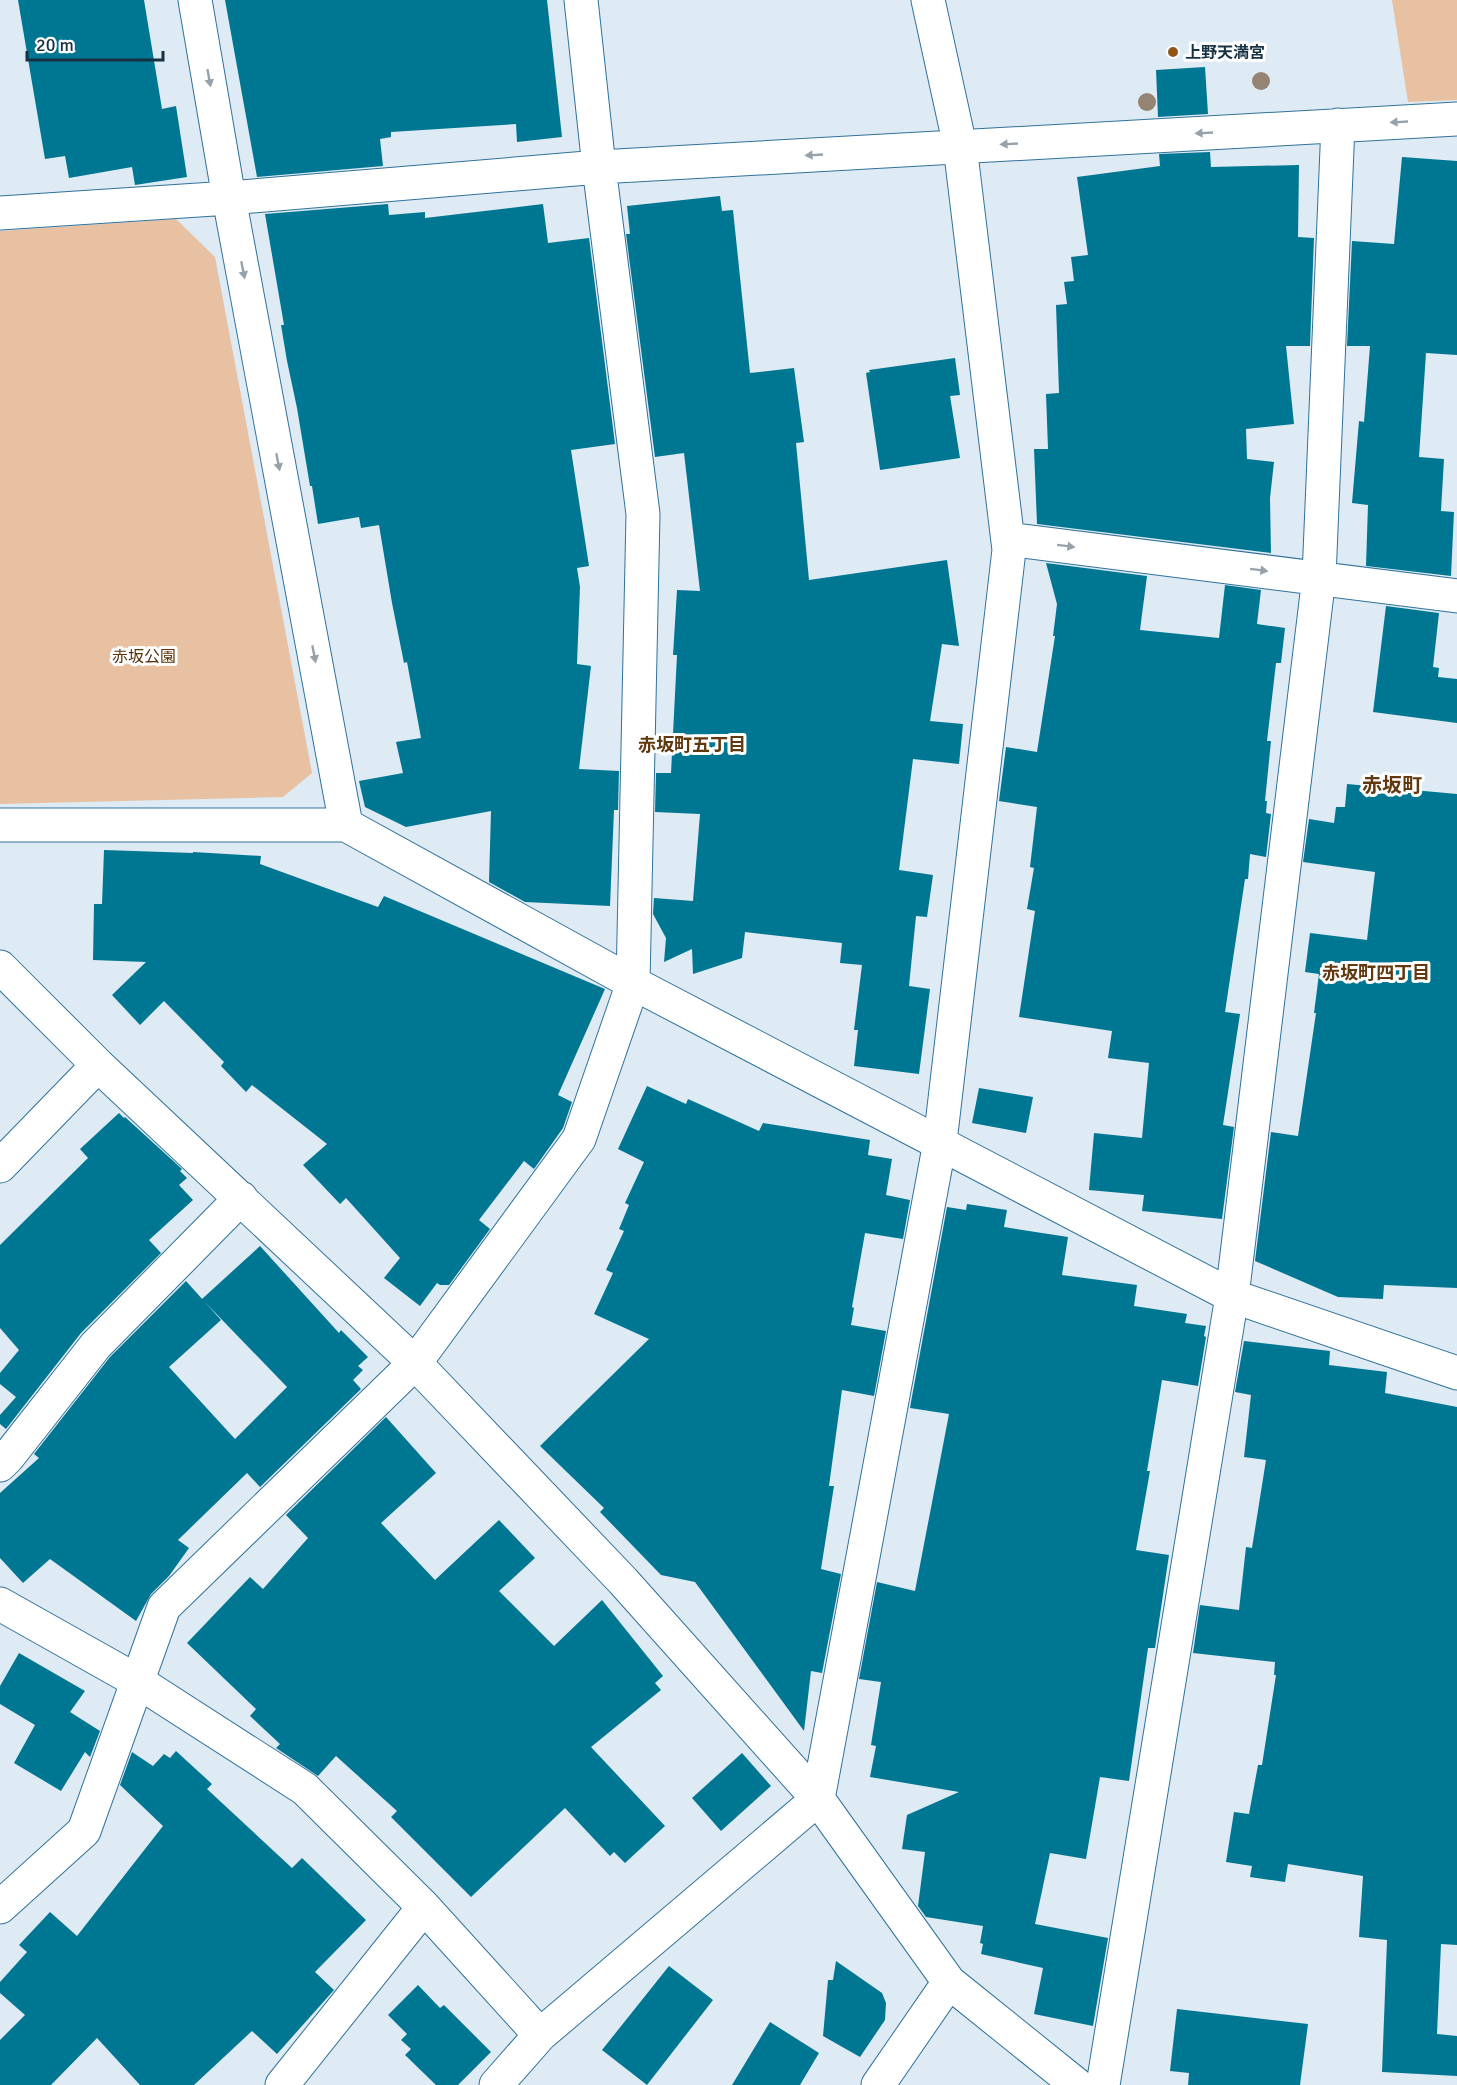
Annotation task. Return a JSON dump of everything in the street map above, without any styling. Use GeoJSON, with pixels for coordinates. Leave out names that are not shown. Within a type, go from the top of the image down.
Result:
{"type":"FeatureCollection","features":[{"type":"Feature","properties":{"kind":"street"},"geometry":{"type":"LineString","coordinates":[[195,0],[229,198],[346,825]]}},
{"type":"Feature","properties":{"kind":"street"},"geometry":{"type":"LineString","coordinates":[[0,1907],[84,1831],[164,1607],[415,1363],[579,1139],[633,983],[643,514],[599,167],[581,0]]}},
{"type":"Feature","properties":{"kind":"street"},"geometry":{"type":"LineString","coordinates":[[496,2085],[540,2035],[818,1799],[940,1143],[1009,550],[960,146],[928,0]]}},
{"type":"Feature","properties":{"kind":"street"},"geometry":{"type":"LineString","coordinates":[[0,213],[229,198],[599,167],[1457,119]]}},
{"type":"Feature","properties":{"kind":"street"},"geometry":{"type":"LineString","coordinates":[[1103,2085],[1232,1296],[1319,577],[1338,125]]}},
{"type":"Feature","properties":{"kind":"street"},"geometry":{"type":"LineString","coordinates":[[1008,539],[1457,596]]}},
{"type":"Feature","properties":{"kind":"street"},"geometry":{"type":"LineString","coordinates":[[0,825],[346,825],[633,983],[1232,1296],[1457,1373]]}},
{"type":"Feature","properties":{"kind":"street"},"geometry":{"type":"LineString","coordinates":[[0,967],[98,1065],[415,1363],[624,1581],[818,1799],[949,1982],[1077,2085]]}},
{"type":"Feature","properties":{"kind":"street"},"geometry":{"type":"LineString","coordinates":[[0,1166],[98,1065]]}},
{"type":"Feature","properties":{"kind":"street"},"geometry":{"type":"LineString","coordinates":[[0,1465],[96,1345],[241,1198]]}},
{"type":"Feature","properties":{"kind":"street"},"geometry":{"type":"LineString","coordinates":[[0,1605],[137,1681],[305,1789],[424,1907],[540,2035]]}},
{"type":"Feature","properties":{"kind":"street"},"geometry":{"type":"LineString","coordinates":[[282,2085],[424,1907]]}},
{"type":"Feature","properties":{"kind":"street"},"geometry":{"type":"LineString","coordinates":[[878,2085],[949,1982]]}},
{"type":"Feature","properties":{"kind":"green space"},"geometry":{"type":"Polygon","coordinates":[[[1392,0],[1457,0],[1457,100],[1408,102],[1392,0]]]}},
{"type":"Feature","properties":{"kind":"green space","name":"赤坂公園"},"geometry":{"type":"Polygon","coordinates":[[[176,219],[215,257],[312,773],[283,797],[0,804],[0,231],[176,219]]]}},
{"type":"Feature","properties":{"kind":"building"},"geometry":{"type":"Polygon","coordinates":[[[18,0],[144,0],[162,109],[176,106],[187,177],[135,185],[132,167],[69,178],[65,156],[45,159],[18,0]]]}},
{"type":"Feature","properties":{"kind":"building"},"geometry":{"type":"Polygon","coordinates":[[[225,0],[547,0],[562,137],[517,142],[516,124],[391,132],[391,137],[380,139],[383,166],[257,177],[225,0]]]}},
{"type":"Feature","properties":{"kind":"building"},"geometry":{"type":"Polygon","coordinates":[[[1205,67],[1208,114],[1158,117],[1156,70],[1205,67]]]}},
{"type":"Feature","properties":{"kind":"building"},"geometry":{"type":"Polygon","coordinates":[[[1210,152],[1211,167],[1299,165],[1298,237],[1314,238],[1310,346],[1286,346],[1294,424],[1246,429],[1247,459],[1274,462],[1270,498],[1271,553],[1037,524],[1034,449],[1048,449],[1046,394],[1059,393],[1056,305],[1067,304],[1064,282],[1074,281],[1071,257],[1088,255],[1077,177],[1160,166],[1159,154],[1210,152]]]}},
{"type":"Feature","properties":{"kind":"building"},"geometry":{"type":"Polygon","coordinates":[[[1402,157],[1457,161],[1457,355],[1426,353],[1419,457],[1444,459],[1441,511],[1454,512],[1451,576],[1366,566],[1368,505],[1352,503],[1359,421],[1364,422],[1370,346],[1347,346],[1352,241],[1394,244],[1402,157]]]}},
{"type":"Feature","properties":{"kind":"building"},"geometry":{"type":"Polygon","coordinates":[[[720,196],[722,211],[733,210],[750,373],[794,368],[804,442],[796,443],[809,580],[947,560],[959,646],[942,644],[930,721],[963,724],[959,764],[913,759],[899,870],[933,875],[927,917],[916,916],[909,986],[930,989],[919,1074],[854,1066],[858,1030],[854,1030],[862,965],[840,963],[842,943],[745,932],[742,958],[693,974],[692,949],[664,962],[666,938],[653,914],[654,898],[693,901],[700,814],[655,812],[656,773],[671,773],[677,655],[673,655],[677,590],[700,591],[684,453],[655,457],[626,234],[630,234],[627,206],[720,196]]]}},
{"type":"Feature","properties":{"kind":"building"},"geometry":{"type":"Polygon","coordinates":[[[388,204],[389,215],[425,212],[425,218],[543,204],[548,243],[589,238],[615,444],[571,450],[589,566],[577,568],[580,587],[577,664],[591,666],[579,769],[619,771],[618,810],[614,810],[610,906],[525,902],[489,882],[491,811],[406,827],[365,807],[359,781],[403,773],[396,742],[421,738],[407,662],[404,663],[392,603],[379,525],[361,528],[359,517],[318,524],[287,361],[281,325],[284,325],[265,214],[388,204]]]}},
{"type":"Feature","properties":{"kind":"building"},"geometry":{"type":"Polygon","coordinates":[[[955,358],[960,395],[950,396],[960,458],[880,470],[866,373],[870,372],[869,370],[955,358]]]}},
{"type":"Feature","properties":{"kind":"building"},"geometry":{"type":"Polygon","coordinates":[[[1046,563],[1147,576],[1140,630],[1219,638],[1225,585],[1261,590],[1257,624],[1285,628],[1281,663],[1276,663],[1267,741],[1271,741],[1265,801],[1267,801],[1266,813],[1271,814],[1266,857],[1250,854],[1248,879],[1245,879],[1225,1012],[1240,1014],[1223,1125],[1234,1127],[1222,1219],[1142,1211],[1144,1195],[1089,1190],[1094,1133],[1142,1138],[1149,1063],[1108,1058],[1112,1031],[1019,1017],[1035,911],[1027,909],[1034,868],[1030,867],[1037,807],[999,801],[1006,747],[1037,752],[1055,636],[1053,636],[1057,604],[1046,563]]]}},
{"type":"Feature","properties":{"kind":"building"},"geometry":{"type":"Polygon","coordinates":[[[1386,606],[1439,613],[1433,667],[1439,668],[1438,677],[1457,679],[1457,723],[1373,712],[1386,606]]]}},
{"type":"Feature","properties":{"kind":"building"},"geometry":{"type":"Polygon","coordinates":[[[1347,784],[1457,794],[1457,1288],[1384,1285],[1383,1299],[1338,1297],[1255,1261],[1271,1132],[1298,1136],[1316,1013],[1314,1013],[1319,974],[1305,972],[1310,933],[1367,940],[1375,872],[1303,862],[1309,819],[1334,823],[1336,807],[1345,807],[1347,784]]]}},
{"type":"Feature","properties":{"kind":"building"},"geometry":{"type":"Polygon","coordinates":[[[104,850],[261,856],[260,864],[378,907],[384,896],[605,989],[558,1095],[572,1102],[563,1128],[534,1169],[524,1161],[479,1220],[490,1229],[449,1285],[437,1283],[420,1306],[384,1278],[400,1258],[346,1198],[340,1204],[303,1165],[327,1144],[252,1085],[246,1092],[221,1066],[224,1062],[164,1001],[140,1025],[112,995],[146,962],[93,960],[94,904],[102,904],[104,850]]]}},
{"type":"Feature","properties":{"kind":"building"},"geometry":{"type":"Polygon","coordinates":[[[647,1086],[686,1104],[688,1099],[759,1131],[763,1123],[870,1140],[868,1155],[892,1159],[886,1195],[910,1200],[903,1239],[865,1233],[851,1325],[886,1331],[874,1396],[842,1390],[829,1486],[834,1486],[821,1569],[841,1574],[822,1673],[811,1671],[804,1731],[695,1582],[661,1575],[600,1512],[604,1508],[540,1446],[649,1339],[594,1314],[613,1273],[606,1270],[624,1231],[619,1229],[629,1205],[625,1203],[644,1162],[618,1149],[647,1086]]]}},
{"type":"Feature","properties":{"kind":"building"},"geometry":{"type":"Polygon","coordinates":[[[979,1088],[1033,1097],[1026,1133],[972,1123],[979,1088]]]}},
{"type":"Feature","properties":{"kind":"building"},"geometry":{"type":"Polygon","coordinates":[[[119,1113],[182,1169],[180,1171],[187,1178],[179,1185],[193,1200],[149,1240],[161,1253],[81,1333],[6,1429],[0,1424],[0,1415],[16,1397],[0,1384],[0,1373],[19,1350],[0,1328],[0,1245],[88,1158],[80,1149],[119,1113]]]}},
{"type":"Feature","properties":{"kind":"building"},"geometry":{"type":"Polygon","coordinates":[[[967,1204],[1007,1210],[1004,1227],[1068,1237],[1062,1275],[1137,1285],[1134,1306],[1187,1314],[1185,1323],[1206,1326],[1198,1386],[1162,1380],[1147,1471],[1150,1471],[1136,1550],[1169,1555],[1155,1648],[1148,1648],[1129,1781],[1100,1777],[1086,1859],[1050,1853],[1035,1924],[1108,1938],[1093,2026],[1034,2014],[1043,1968],[981,1954],[983,1926],[926,1917],[918,1906],[925,1852],[902,1849],[907,1815],[959,1792],[870,1777],[876,1746],[871,1745],[881,1682],[859,1679],[877,1582],[915,1591],[949,1414],[910,1408],[947,1207],[966,1210],[967,1204]]]}},
{"type":"Feature","properties":{"kind":"building"},"geometry":{"type":"Polygon","coordinates":[[[260,1246],[339,1333],[341,1330],[368,1357],[358,1366],[363,1370],[353,1380],[361,1389],[260,1487],[247,1473],[178,1540],[189,1548],[169,1576],[151,1594],[136,1621],[50,1559],[23,1583],[0,1558],[0,1493],[39,1458],[34,1454],[110,1357],[186,1281],[202,1299],[260,1246]],[[204,1301],[221,1320],[169,1367],[235,1439],[287,1387],[204,1301]]]}},
{"type":"Feature","properties":{"kind":"building"},"geometry":{"type":"Polygon","coordinates":[[[1244,1341],[1330,1351],[1329,1365],[1387,1372],[1385,1393],[1457,1407],[1457,1945],[1441,1944],[1437,2034],[1457,2036],[1457,2076],[1382,2072],[1387,1940],[1359,1937],[1363,1876],[1288,1864],[1285,1882],[1250,1877],[1252,1866],[1226,1862],[1234,1812],[1249,1814],[1258,1765],[1262,1765],[1276,1675],[1274,1675],[1275,1662],[1193,1653],[1200,1605],[1239,1610],[1246,1547],[1252,1548],[1266,1460],[1244,1457],[1251,1395],[1235,1392],[1244,1341]]]}},
{"type":"Feature","properties":{"kind":"building"},"geometry":{"type":"Polygon","coordinates":[[[386,1417],[436,1473],[381,1523],[435,1580],[499,1520],[535,1558],[499,1591],[554,1646],[602,1600],[663,1676],[655,1683],[661,1690],[591,1747],[665,1826],[625,1863],[614,1852],[610,1856],[565,1808],[471,1897],[391,1817],[397,1811],[336,1756],[318,1776],[276,1748],[280,1744],[250,1716],[256,1709],[187,1643],[250,1577],[263,1589],[308,1538],[286,1515],[386,1417]]]}},
{"type":"Feature","properties":{"kind":"building"},"geometry":{"type":"Polygon","coordinates":[[[19,1653],[85,1691],[70,1712],[100,1731],[90,1757],[85,1752],[61,1791],[14,1763],[35,1725],[0,1704],[0,1686],[19,1653]]]}},
{"type":"Feature","properties":{"kind":"building"},"geometry":{"type":"Polygon","coordinates":[[[176,1751],[212,1784],[207,1789],[292,1868],[302,1858],[366,1920],[315,1972],[334,1990],[277,2054],[252,2031],[194,2085],[140,2085],[97,2038],[51,2085],[0,2085],[0,2040],[25,2015],[0,1993],[0,1982],[27,1952],[19,1945],[50,1912],[77,1936],[163,1826],[120,1785],[132,1752],[153,1766],[164,1754],[170,1758],[176,1751]]]}},
{"type":"Feature","properties":{"kind":"building"},"geometry":{"type":"Polygon","coordinates":[[[742,1753],[771,1786],[721,1831],[692,1798],[742,1753]]]}},
{"type":"Feature","properties":{"kind":"building"},"geometry":{"type":"Polygon","coordinates":[[[836,1961],[882,1993],[886,2003],[885,2020],[860,2057],[823,2036],[828,1980],[833,1980],[836,1961]]]}},
{"type":"Feature","properties":{"kind":"building"},"geometry":{"type":"Polygon","coordinates":[[[669,1966],[713,2000],[647,2085],[602,2050],[669,1966]]]}},
{"type":"Feature","properties":{"kind":"building"},"geometry":{"type":"Polygon","coordinates":[[[418,1985],[440,2008],[444,2005],[491,2052],[458,2085],[436,2085],[405,2055],[411,2049],[401,2040],[407,2034],[388,2015],[418,1985]]]}},
{"type":"Feature","properties":{"kind":"building"},"geometry":{"type":"Polygon","coordinates":[[[1177,2009],[1308,2024],[1300,2085],[1188,2085],[1189,2073],[1170,2071],[1177,2009]]]}},
{"type":"Feature","properties":{"kind":"building"},"geometry":{"type":"Polygon","coordinates":[[[770,2022],[819,2053],[800,2085],[732,2085],[770,2022]]]}},
{"type":"Feature","properties":{"kind":"place","name":"上野天満宮"},"geometry":{"type":"Point","coordinates":[1173,52]}},
{"type":"Feature","properties":{"kind":"district","name":"赤坂町五丁目"},"geometry":{"type":"Point","coordinates":[692,745]}},
{"type":"Feature","properties":{"kind":"district","name":"赤坂町"},"geometry":{"type":"Point","coordinates":[1392,785]}},
{"type":"Feature","properties":{"kind":"district","name":"赤坂町四丁目"},"geometry":{"type":"Point","coordinates":[1376,973]}}]}
